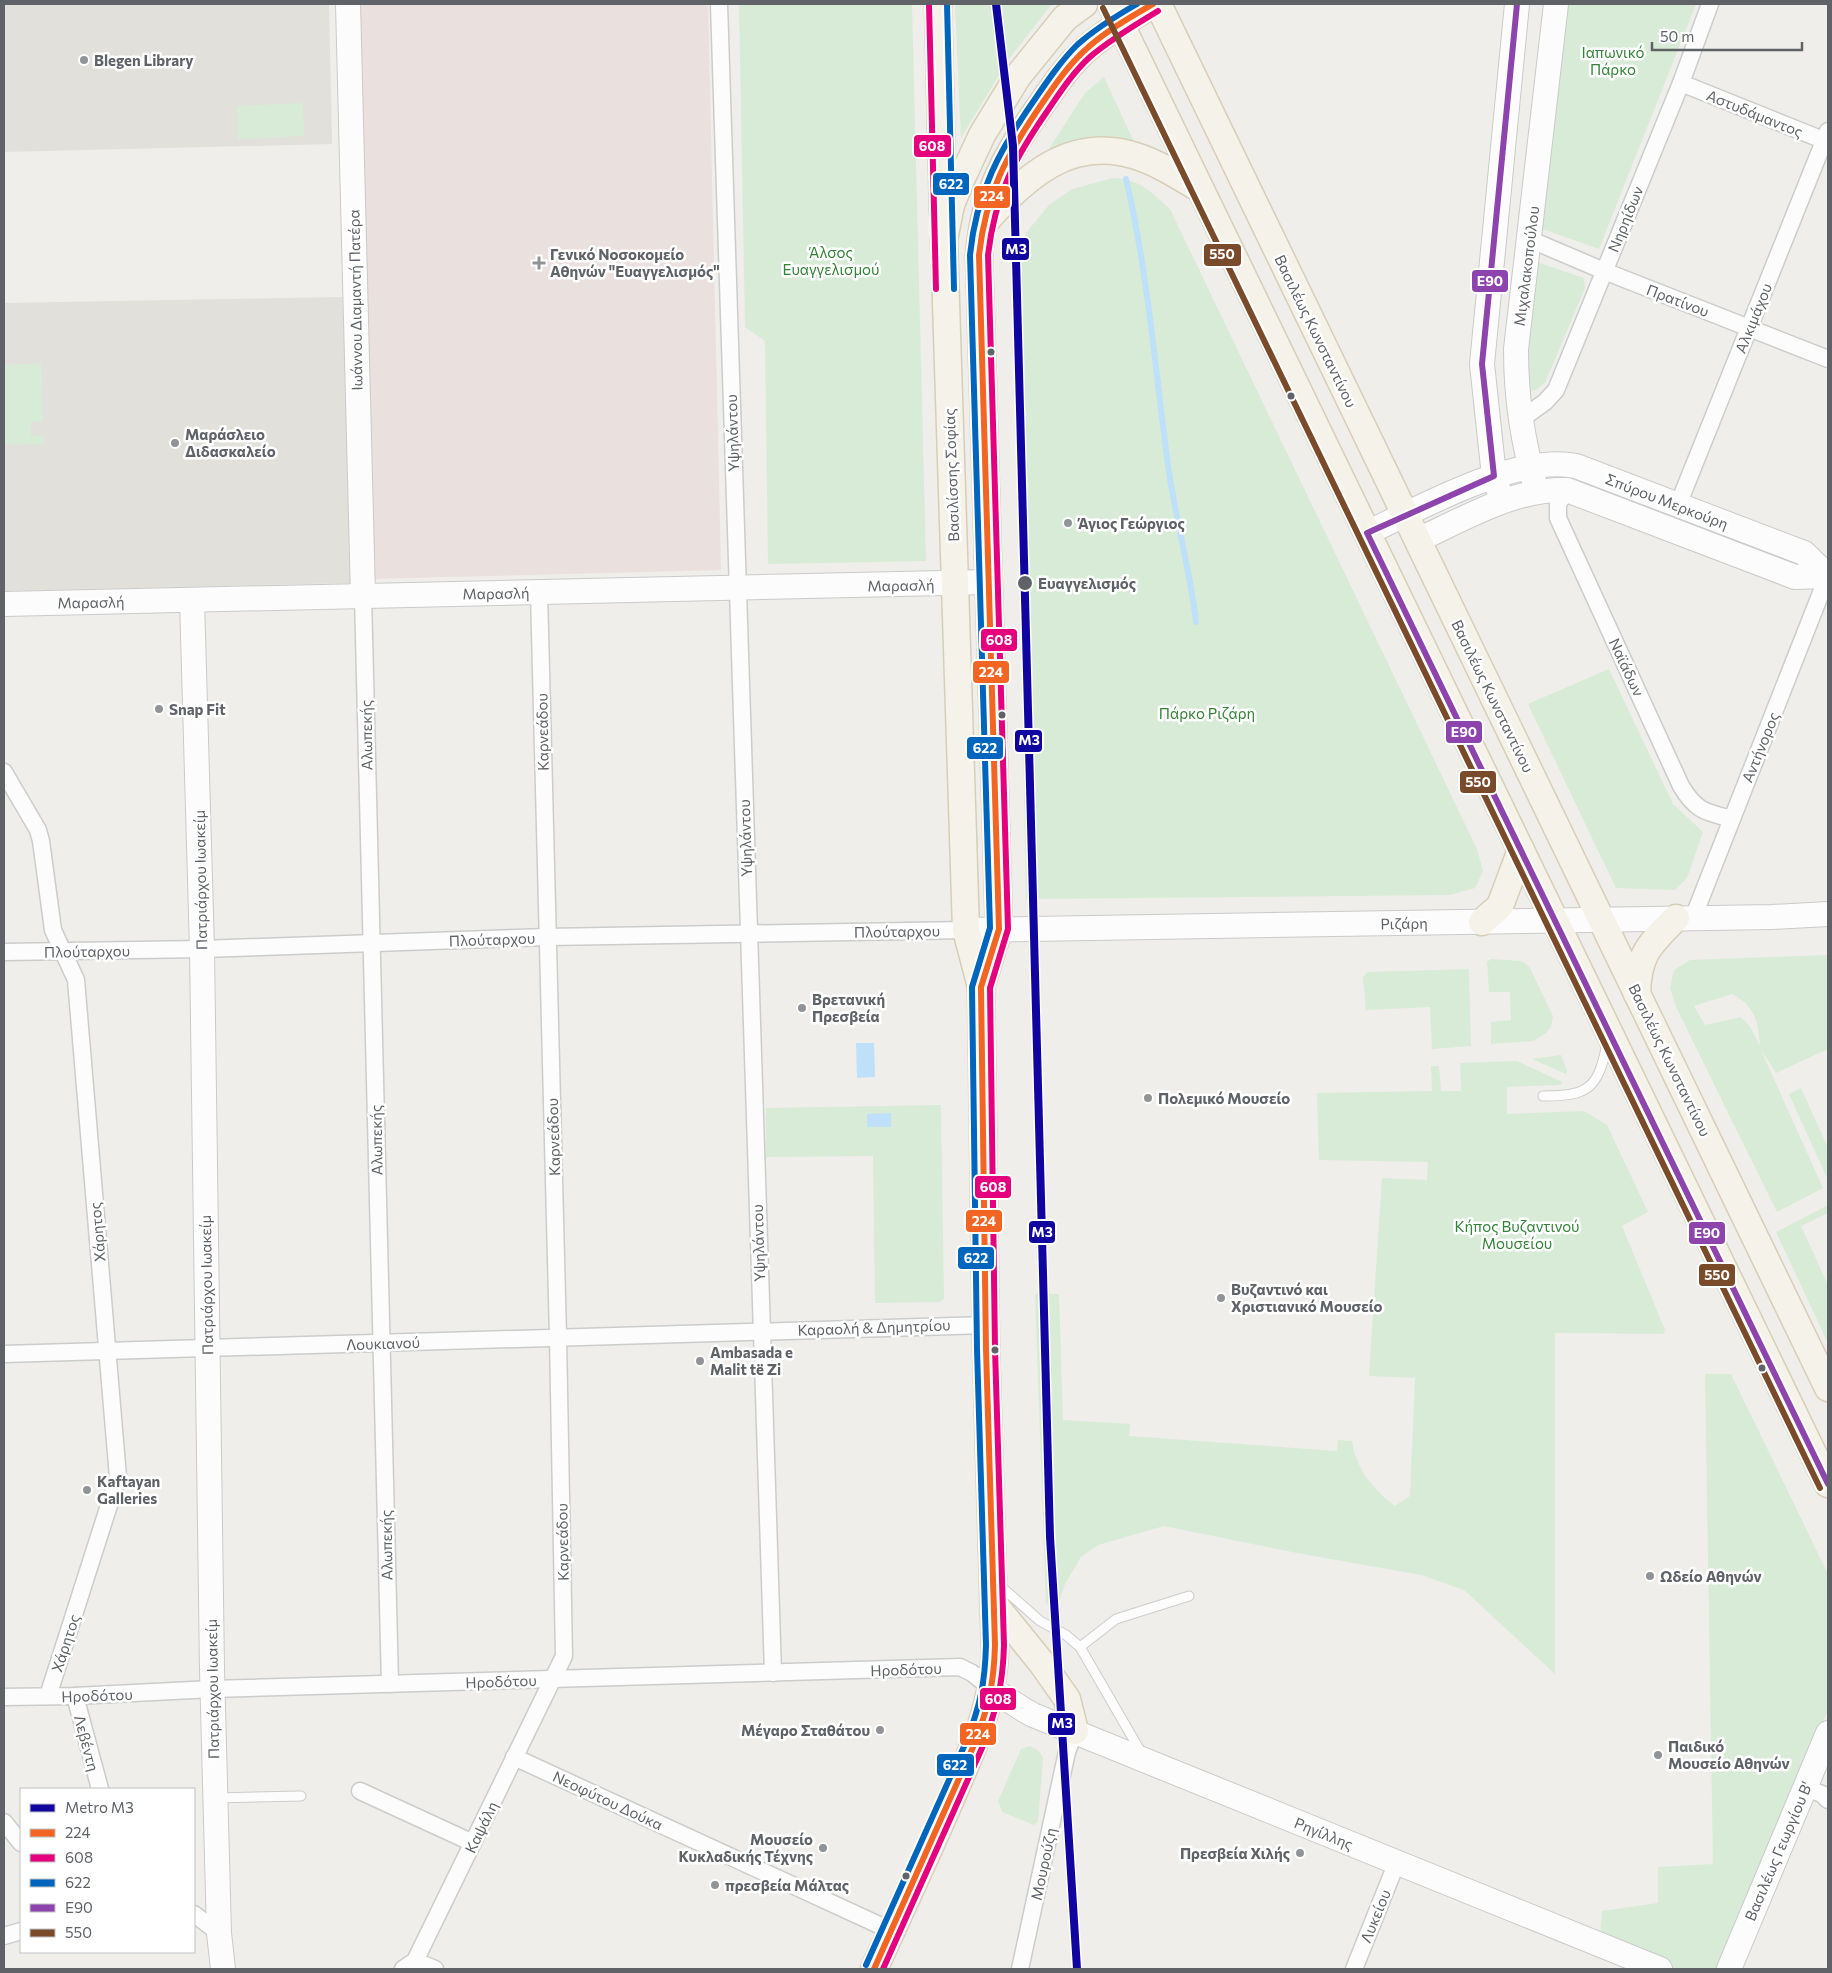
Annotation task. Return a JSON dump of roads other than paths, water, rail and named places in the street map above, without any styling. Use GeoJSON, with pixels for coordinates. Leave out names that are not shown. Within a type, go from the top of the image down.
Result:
{"type":"FeatureCollection","features":[{"type":"Feature","properties":{"kind":"main road"},"geometry":{"type":"LineString","coordinates":[[938,4],[944,240]]}},
{"type":"Feature","properties":{"kind":"main road","name":"Βασιλίσσης Σοφίας"},"geometry":{"type":"LineString","coordinates":[[982,930],[955,583],[944,240],[951,205],[982,135],[1018,76],[1065,18],[1084,4]]}},
{"type":"Feature","properties":{"kind":"main road","name":"Βασιλίσσης Σοφίας"},"geometry":{"type":"LineString","coordinates":[[874,1969],[974,1745],[987,1711],[992,1689],[995,1654],[981,987],[989,582],[980,254],[982,226],[992,189],[1013,145],[1064,73],[1116,14],[1153,4]]}},
{"type":"Feature","properties":{"kind":"main road","name":"Βασιλέως Κωνσταντίνου"},"geometry":{"type":"LineString","coordinates":[[1158,4],[1828,1388]]}},
{"type":"Feature","properties":{"kind":"main road"},"geometry":{"type":"LineString","coordinates":[[1116,14],[1828,1484]]}},
{"type":"Feature","properties":{"kind":"main road"},"geometry":{"type":"LineString","coordinates":[[982,226],[1002,203],[1031,176],[1053,162],[1083,152],[1098,150],[1138,157],[1172,172],[1200,189]]}},
{"type":"Feature","properties":{"kind":"main road"},"geometry":{"type":"LineString","coordinates":[[1482,922],[1500,906],[1521,850]]}},
{"type":"Feature","properties":{"kind":"main road"},"geometry":{"type":"LineString","coordinates":[[1637,994],[1638,971],[1650,943],[1684,918]]}},
{"type":"Feature","properties":{"kind":"main road"},"geometry":{"type":"LineString","coordinates":[[994,1592],[1066,1699],[1075,1731]]}},
{"type":"Feature","properties":{"kind":"street","name":"Ιωάννου Διαμαντή Πατέρα"},"geometry":{"type":"LineString","coordinates":[[348,4],[362,596]]}},
{"type":"Feature","properties":{"kind":"street","name":"Υψηλάντου"},"geometry":{"type":"LineString","coordinates":[[718,4],[773,1673]]}},
{"type":"Feature","properties":{"kind":"street"},"geometry":{"type":"LineString","coordinates":[[1502,501],[1494,476],[1482,364],[1517,4]]}},
{"type":"Feature","properties":{"kind":"street","name":"Μιχαλακοπούλου"},"geometry":{"type":"LineString","coordinates":[[1537,492],[1520,420],[1516,383],[1516,349],[1556,4]]}},
{"type":"Feature","properties":{"kind":"street","name":"Νηρηίδων"},"geometry":{"type":"LineString","coordinates":[[1520,420],[1545,402],[1556,390],[1681,83],[1710,4]]}},
{"type":"Feature","properties":{"kind":"street","name":"Αστυδάμαντος"},"geometry":{"type":"LineString","coordinates":[[1681,83],[1827,138]]}},
{"type":"Feature","properties":{"kind":"street","name":"Αλκιμάχου"},"geometry":{"type":"LineString","coordinates":[[1678,505],[1827,138]]}},
{"type":"Feature","properties":{"kind":"street","name":"Πρατίνου"},"geometry":{"type":"LineString","coordinates":[[1529,239],[1604,271],[1828,359]]}},
{"type":"Feature","properties":{"kind":"street"},"geometry":{"type":"LineString","coordinates":[[1520,420],[1531,438],[1540,447],[1576,466]]}},
{"type":"Feature","properties":{"kind":"street","name":"Σπύρου Μερκούρη"},"geometry":{"type":"LineString","coordinates":[[1494,476],[1556,464],[1576,466],[1804,553],[1828,576]]}},
{"type":"Feature","properties":{"kind":"street"},"geometry":{"type":"LineString","coordinates":[[1367,532],[1494,476]]}},
{"type":"Feature","properties":{"kind":"street","name":"Σπύρου Μερκούρη"},"geometry":{"type":"LineString","coordinates":[[1537,492],[1567,490],[1795,577],[1828,576]]}},
{"type":"Feature","properties":{"kind":"street","name":"Ναϊάδων"},"geometry":{"type":"LineString","coordinates":[[1567,490],[1558,504],[1558,518],[1681,786],[1690,801],[1705,812],[1732,819]]}},
{"type":"Feature","properties":{"kind":"street"},"geometry":{"type":"LineString","coordinates":[[1418,540],[1502,501],[1537,492]]}},
{"type":"Feature","properties":{"kind":"street","name":"Αντήνορος"},"geometry":{"type":"LineString","coordinates":[[1684,918],[1732,819],[1828,576]]}},
{"type":"Feature","properties":{"kind":"street","name":"Μαρασλή"},"geometry":{"type":"LineString","coordinates":[[4,604],[989,582]]}},
{"type":"Feature","properties":{"kind":"street","name":"Καρνεάδου"},"geometry":{"type":"LineString","coordinates":[[539,592],[564,1656],[553,1679]]}},
{"type":"Feature","properties":{"kind":"street","name":"Αλωπεκής"},"geometry":{"type":"LineString","coordinates":[[362,596],[390,1684]]}},
{"type":"Feature","properties":{"kind":"street","name":"Πατριάρχου Ιωακείμ"},"geometry":{"type":"LineString","coordinates":[[192,600],[202,949],[212,1689],[219,1933],[222,1969]]}},
{"type":"Feature","properties":{"kind":"street","name":"Χάρητος"},"geometry":{"type":"LineString","coordinates":[[4,772],[39,836],[53,930],[76,980],[118,1477],[48,1696]]}},
{"type":"Feature","properties":{"kind":"street","name":"Ριζάρη"},"geometry":{"type":"LineString","coordinates":[[982,930],[1772,918],[1828,914]]}},
{"type":"Feature","properties":{"kind":"street","name":"Πλούταρχου"},"geometry":{"type":"LineString","coordinates":[[4,952],[202,949],[547,937],[982,930]]}},
{"type":"Feature","properties":{"kind":"street","name":"Καραολή & Δημητρίου"},"geometry":{"type":"LineString","coordinates":[[761,1330],[987,1325]]}},
{"type":"Feature","properties":{"kind":"street","name":"Λουκιανού"},"geometry":{"type":"LineString","coordinates":[[4,1354],[761,1330]]}},
{"type":"Feature","properties":{"kind":"street","name":"Ηροδότου"},"geometry":{"type":"LineString","coordinates":[[4,1697],[960,1667],[972,1673],[992,1689]]}},
{"type":"Feature","properties":{"kind":"street","name":"Καψάλη"},"geometry":{"type":"LineString","coordinates":[[409,1965],[473,1843],[553,1679]]}},
{"type":"Feature","properties":{"kind":"street","name":"Ρηγίλλης"},"geometry":{"type":"LineString","coordinates":[[992,1689],[1024,1710],[1660,1969]]}},
{"type":"Feature","properties":{"kind":"street","name":"Λεβέντη"},"geometry":{"type":"LineString","coordinates":[[75,1696],[100,1788]]}},
{"type":"Feature","properties":{"kind":"street","name":"Μουρούζη"},"geometry":{"type":"LineString","coordinates":[[1020,1969],[1065,1762],[1075,1731]]}},
{"type":"Feature","properties":{"kind":"street","name":"Βασιλέως Γεωργίου Β'"},"geometry":{"type":"LineString","coordinates":[[1728,1969],[1828,1733]]}},
{"type":"Feature","properties":{"kind":"street","name":"Νεοφύτου Δούκα"},"geometry":{"type":"LineString","coordinates":[[514,1757],[892,1931]]}},
{"type":"Feature","properties":{"kind":"street"},"geometry":{"type":"LineString","coordinates":[[1805,1788],[1822,1794],[1828,1800]]}},
{"type":"Feature","properties":{"kind":"street"},"geometry":{"type":"LineString","coordinates":[[360,1791],[473,1843]]}},
{"type":"Feature","properties":{"kind":"street"},"geometry":{"type":"LineString","coordinates":[[4,1822],[20,1842]]}},
{"type":"Feature","properties":{"kind":"street","name":"Λυκείου"},"geometry":{"type":"LineString","coordinates":[[1354,1969],[1397,1862]]}},
{"type":"Feature","properties":{"kind":"street"},"geometry":{"type":"LineString","coordinates":[[195,1915],[219,1933],[214,1969]]}},
{"type":"Feature","properties":{"kind":"street"},"geometry":{"type":"LineString","coordinates":[[4,1936],[20,1931]]}},
{"type":"Feature","properties":{"kind":"street"},"geometry":{"type":"LineString","coordinates":[[409,1965],[435,1969]]}},
{"type":"Feature","properties":{"kind":"lane"},"geometry":{"type":"LineString","coordinates":[[1544,1096],[1569,1096],[1580,1093],[1590,1087],[1604,1059],[1610,1033]]}},
{"type":"Feature","properties":{"kind":"lane"},"geometry":{"type":"LineString","coordinates":[[994,1592],[1066,1635],[1080,1648],[1146,1761]]}},
{"type":"Feature","properties":{"kind":"lane"},"geometry":{"type":"LineString","coordinates":[[1080,1648],[1116,1619],[1189,1596]]}},
{"type":"Feature","properties":{"kind":"lane"},"geometry":{"type":"LineString","coordinates":[[215,1798],[301,1796]]}},
{"type":"Feature","properties":{"kind":"water"},"geometry":{"type":"Polygon","coordinates":[[[856,1043],[874,1043],[875,1077],[857,1078],[856,1043]]]}},
{"type":"Feature","properties":{"kind":"water"},"geometry":{"type":"Polygon","coordinates":[[[891,1113],[891,1127],[867,1127],[867,1114],[891,1113]]]}},
{"type":"Feature","properties":{"kind":"waterway"},"geometry":{"type":"LineString","coordinates":[[1126,179],[1146,285],[1171,485],[1196,622]]}},
{"type":"Feature","properties":{"kind":"metro line","name":"Μ3"},"geometry":{"type":"LineString","coordinates":[[996,4],[1013,146],[1050,1537],[1077,1969]]}},
{"type":"Feature","properties":{"kind":"place","name":"Blegen Library"},"geometry":{"type":"Point","coordinates":[84,60]}},
{"type":"Feature","properties":{"kind":"place","name":"Γενικό Νοσοκομείο Αθηνών \"Ευαγγελισμός\""},"geometry":{"type":"Point","coordinates":[539,263]}},
{"type":"Feature","properties":{"kind":"place","name":"Μαράσλειο Διδασκαλείο"},"geometry":{"type":"Point","coordinates":[175,443]}},
{"type":"Feature","properties":{"kind":"place","name":"Άγιος Γεώργιος"},"geometry":{"type":"Point","coordinates":[1068,523]}},
{"type":"Feature","properties":{"kind":"place","name":"Ευαγγελισμός"},"geometry":{"type":"Point","coordinates":[1025,583]}},
{"type":"Feature","properties":{"kind":"place","name":"Snap Fit"},"geometry":{"type":"Point","coordinates":[159,709]}},
{"type":"Feature","properties":{"kind":"place","name":"Βρετανική Πρεσβεία"},"geometry":{"type":"Point","coordinates":[802,1008]}},
{"type":"Feature","properties":{"kind":"place","name":"Πολεμικό Μουσείο"},"geometry":{"type":"Point","coordinates":[1148,1098]}},
{"type":"Feature","properties":{"kind":"place","name":"Βυζαντινό και Χριστιανικό Μουσείο"},"geometry":{"type":"Point","coordinates":[1221,1298]}},
{"type":"Feature","properties":{"kind":"place","name":"Ambasada e Malit të Zi"},"geometry":{"type":"Point","coordinates":[700,1361]}},
{"type":"Feature","properties":{"kind":"place","name":"Kaftayan Galleries"},"geometry":{"type":"Point","coordinates":[87,1490]}},
{"type":"Feature","properties":{"kind":"place","name":"Ωδείο Αθηνών"},"geometry":{"type":"Point","coordinates":[1650,1576]}},
{"type":"Feature","properties":{"kind":"place","name":"Μέγαρο Σταθάτου"},"geometry":{"type":"Point","coordinates":[880,1730]}},
{"type":"Feature","properties":{"kind":"place","name":"Παιδικό Μουσείο Αθηνών"},"geometry":{"type":"Point","coordinates":[1658,1755]}},
{"type":"Feature","properties":{"kind":"place","name":"Μουσείο Κυκλαδικής Τέχνης"},"geometry":{"type":"Point","coordinates":[823,1848]}},
{"type":"Feature","properties":{"kind":"place","name":"Πρεσβεία Χιλής"},"geometry":{"type":"Point","coordinates":[1300,1853]}},
{"type":"Feature","properties":{"kind":"place","name":"πρεσβεία Μάλτας"},"geometry":{"type":"Point","coordinates":[715,1885]}},
{"type":"Feature","properties":{"kind":"park label","name":"Ιαπωνικό Πάρκο"},"geometry":{"type":"Point","coordinates":[1613,60]}},
{"type":"Feature","properties":{"kind":"park label","name":"Άλσος Ευαγγελισμού"},"geometry":{"type":"Point","coordinates":[831,260]}},
{"type":"Feature","properties":{"kind":"park label","name":"Πάρκο Ριζάρη"},"geometry":{"type":"Point","coordinates":[1207,713]}},
{"type":"Feature","properties":{"kind":"park label","name":"Κήπος Βυζαντινού Μουσείου"},"geometry":{"type":"Point","coordinates":[1517,1234]}}]}
